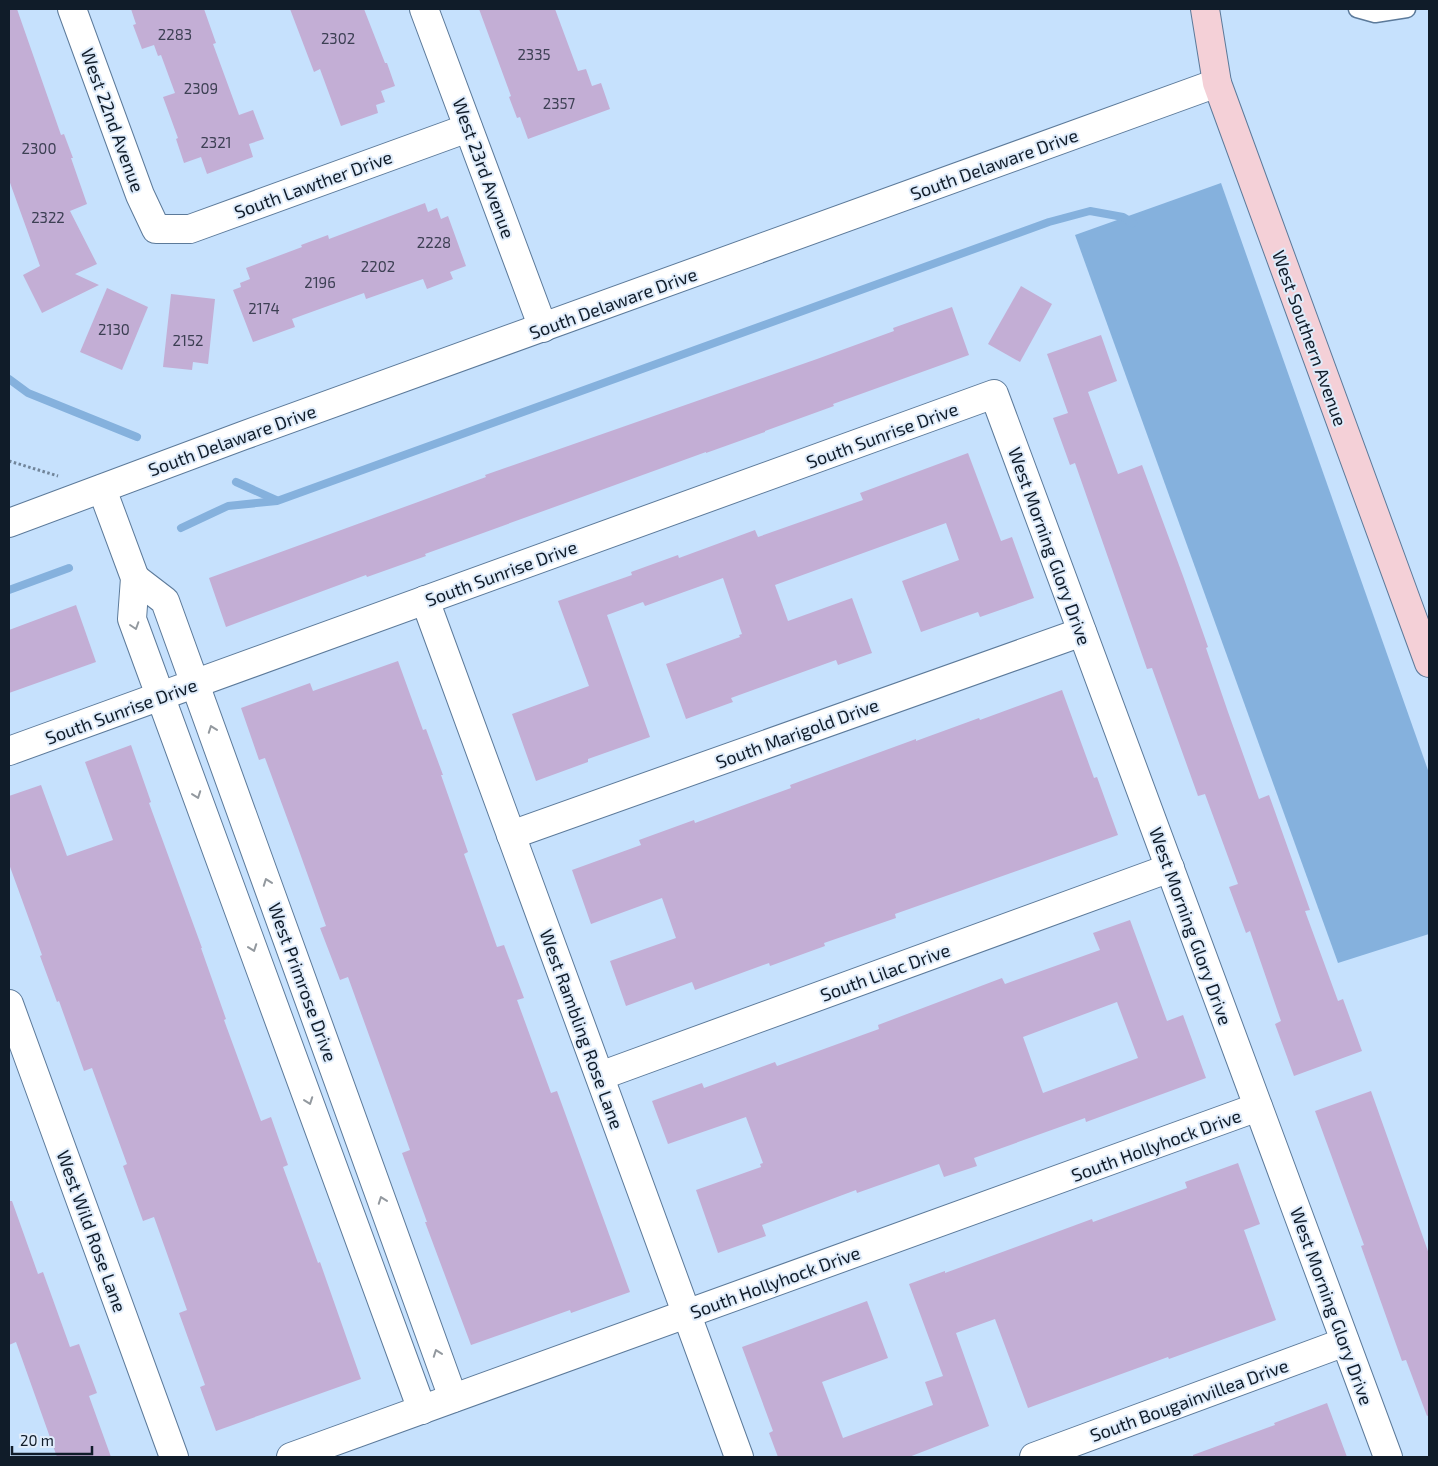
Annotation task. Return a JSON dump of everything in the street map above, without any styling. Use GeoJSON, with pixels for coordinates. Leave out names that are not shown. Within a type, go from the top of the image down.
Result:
{"type":"FeatureCollection","features":[{"type":"Feature","properties":{"kind":"main road","name":"West Southern Avenue"},"geometry":{"type":"LineString","coordinates":[[1205,9],[1217,83],[1429,663]]}},
{"type":"Feature","properties":{"kind":"street","name":"West 22nd Avenue"},"geometry":{"type":"LineString","coordinates":[[72,9],[140,195],[156,229]]}},
{"type":"Feature","properties":{"kind":"street","name":"West 23rd Avenue"},"geometry":{"type":"LineString","coordinates":[[424,9],[543,328]]}},
{"type":"Feature","properties":{"kind":"street","name":"South Delaware Drive"},"geometry":{"type":"LineString","coordinates":[[9,523],[242,436],[1217,83]]}},
{"type":"Feature","properties":{"kind":"street","name":"South Lawther Drive"},"geometry":{"type":"LineString","coordinates":[[156,229],[190,229],[468,128]]}},
{"type":"Feature","properties":{"kind":"street","name":"South Sunrise Drive"},"geometry":{"type":"LineString","coordinates":[[9,751],[994,394]]}},
{"type":"Feature","properties":{"kind":"street","name":"West Morning Glory Drive"},"geometry":{"type":"LineString","coordinates":[[994,394],[1388,1457]]}},
{"type":"Feature","properties":{"kind":"street","name":"West Primrose Drive"},"geometry":{"type":"LineString","coordinates":[[102,489],[135,578],[132,619],[422,1410]]}},
{"type":"Feature","properties":{"kind":"street","name":"West Primrose Drive"},"geometry":{"type":"LineString","coordinates":[[135,578],[165,601],[453,1398]]}},
{"type":"Feature","properties":{"kind":"street","name":"West Rambling Rose Lane"},"geometry":{"type":"LineString","coordinates":[[425,600],[739,1457]]}},
{"type":"Feature","properties":{"kind":"street","name":"South Marigold Drive"},"geometry":{"type":"LineString","coordinates":[[511,835],[1082,632]]}},
{"type":"Feature","properties":{"kind":"street","name":"South Lilac Drive"},"geometry":{"type":"LineString","coordinates":[[600,1076],[1170,868]]}},
{"type":"Feature","properties":{"kind":"street","name":"West Wild Rose Lane"},"geometry":{"type":"LineString","coordinates":[[9,1004],[174,1457]]}},
{"type":"Feature","properties":{"kind":"street","name":"South Hollyhock Drive"},"geometry":{"type":"LineString","coordinates":[[291,1457],[1258,1107]]}},
{"type":"Feature","properties":{"kind":"street","name":"South Bougainvillea Drive"},"geometry":{"type":"LineString","coordinates":[[1034,1457],[1345,1342]]}},
{"type":"Feature","properties":{"kind":"lane"},"geometry":{"type":"LineString","coordinates":[[1357,9],[1375,14],[1406,9]]}},
{"type":"Feature","properties":{"kind":"water"},"geometry":{"type":"Polygon","coordinates":[[[1221,183],[1429,773],[1429,934],[1338,963],[1075,235],[1221,183]]]}},
{"type":"Feature","properties":{"kind":"building"},"geometry":{"type":"Polygon","coordinates":[[[9,9],[17,9],[61,135],[64,134],[73,158],[71,158],[87,204],[70,211],[97,264],[75,274],[99,285],[42,313],[23,275],[40,266],[9,180],[9,9]]]}},
{"type":"Feature","properties":{"kind":"building"},"geometry":{"type":"Polygon","coordinates":[[[131,9],[204,9],[216,43],[213,44],[239,115],[253,110],[264,139],[249,144],[253,157],[207,174],[201,157],[184,163],[176,139],[178,138],[163,97],[175,93],[161,55],[158,56],[154,45],[142,49],[133,25],[136,24],[131,9]]]}},
{"type":"Feature","properties":{"kind":"building"},"geometry":{"type":"Polygon","coordinates":[[[290,9],[364,9],[395,86],[381,91],[385,102],[376,105],[378,113],[341,126],[320,69],[314,72],[290,9]]]}},
{"type":"Feature","properties":{"kind":"building"},"geometry":{"type":"Polygon","coordinates":[[[479,9],[555,9],[578,71],[586,69],[592,86],[601,83],[610,109],[528,139],[520,117],[517,118],[509,97],[511,96],[479,9]]]}},
{"type":"Feature","properties":{"kind":"building"},"geometry":{"type":"Polygon","coordinates":[[[425,203],[428,212],[437,208],[441,219],[448,216],[466,266],[450,272],[453,279],[427,289],[423,279],[366,299],[364,293],[292,319],[295,327],[253,342],[233,290],[241,287],[240,283],[250,279],[246,268],[328,235],[329,239],[425,203]]]}},
{"type":"Feature","properties":{"kind":"building"},"geometry":{"type":"Polygon","coordinates":[[[1021,286],[1052,304],[1020,362],[988,344],[1021,286]]]}},
{"type":"Feature","properties":{"kind":"building"},"geometry":{"type":"Polygon","coordinates":[[[107,288],[148,307],[122,370],[80,352],[107,288]]]}},
{"type":"Feature","properties":{"kind":"building"},"geometry":{"type":"Polygon","coordinates":[[[171,294],[215,299],[208,364],[193,362],[192,370],[163,367],[171,294]]]}},
{"type":"Feature","properties":{"kind":"building"},"geometry":{"type":"Polygon","coordinates":[[[952,307],[969,355],[833,404],[834,406],[765,432],[226,627],[209,578],[486,477],[485,475],[894,331],[893,328],[952,307]]]}},
{"type":"Feature","properties":{"kind":"building"},"geometry":{"type":"Polygon","coordinates":[[[1101,335],[1117,381],[1088,392],[1118,474],[1142,465],[1208,647],[1206,648],[1259,799],[1269,795],[1310,910],[1305,911],[1338,1001],[1343,999],[1362,1051],[1294,1076],[1275,1024],[1281,1021],[1250,931],[1246,933],[1229,887],[1238,884],[1205,794],[1198,796],[1152,668],[1147,669],[1075,463],[1070,465],[1053,418],[1068,413],[1047,354],[1101,335]]]}},
{"type":"Feature","properties":{"kind":"building"},"geometry":{"type":"Polygon","coordinates":[[[968,453],[1001,541],[1012,537],[1034,598],[980,617],[978,612],[921,632],[902,581],[959,560],[946,523],[775,585],[788,621],[852,598],[872,653],[838,665],[836,660],[731,698],[733,702],[686,719],[666,664],[740,637],[739,635],[742,634],[723,578],[645,606],[643,602],[607,615],[650,737],[588,759],[588,762],[536,781],[512,714],[589,686],[558,601],[632,575],[631,572],[678,555],[679,558],[755,530],[758,537],[863,500],[860,493],[968,453]]]}},
{"type":"Feature","properties":{"kind":"building"},"geometry":{"type":"Polygon","coordinates":[[[76,605],[96,662],[9,693],[9,630],[76,605]]]}},
{"type":"Feature","properties":{"kind":"building"},"geometry":{"type":"Polygon","coordinates":[[[398,661],[423,730],[426,729],[443,775],[441,775],[468,852],[464,854],[497,947],[504,945],[524,998],[517,1000],[551,1093],[557,1091],[630,1292],[571,1313],[570,1310],[471,1345],[425,1222],[427,1222],[402,1153],[410,1150],[348,977],[340,980],[320,928],[326,926],[297,845],[265,758],[259,760],[241,708],[310,683],[313,691],[398,661]]]}},
{"type":"Feature","properties":{"kind":"building"},"geometry":{"type":"Polygon","coordinates":[[[1062,690],[1094,778],[1097,777],[1118,835],[895,914],[896,918],[824,943],[825,946],[770,966],[769,963],[695,990],[692,982],[626,1006],[610,961],[676,938],[662,898],[591,924],[572,870],[641,845],[639,840],[694,820],[695,823],[791,788],[790,785],[916,739],[916,741],[979,718],[980,720],[1062,690]]]}},
{"type":"Feature","properties":{"kind":"building"},"geometry":{"type":"Polygon","coordinates":[[[131,745],[151,802],[149,803],[202,948],[226,1019],[224,1020],[261,1121],[271,1117],[288,1165],[283,1167],[318,1263],[320,1262],[361,1379],[216,1431],[200,1387],[205,1385],[179,1313],[187,1310],[154,1217],[143,1221],[123,1166],[127,1164],[92,1068],[84,1071],[59,1001],[57,1002],[40,956],[42,955],[9,864],[9,796],[41,785],[67,856],[113,840],[85,762],[131,745]]]}},
{"type":"Feature","properties":{"kind":"building"},"geometry":{"type":"Polygon","coordinates":[[[1130,920],[1167,1021],[1183,1015],[1206,1078],[1086,1122],[1085,1118],[974,1158],[977,1166],[944,1177],[939,1164],[857,1193],[856,1190],[762,1225],[766,1236],[718,1253],[696,1190],[761,1167],[760,1164],[763,1163],[746,1117],[668,1144],[652,1101],[702,1083],[704,1088],[775,1062],[777,1066],[879,1029],[878,1025],[1002,978],[1005,984],[1100,950],[1093,933],[1130,920]],[[1117,1002],[1023,1037],[1043,1093],[1138,1058],[1117,1002]]]}},
{"type":"Feature","properties":{"kind":"building"},"geometry":{"type":"Polygon","coordinates":[[[1371,1091],[1429,1254],[1429,1415],[1427,1416],[1406,1360],[1402,1361],[1361,1246],[1364,1245],[1315,1111],[1371,1091]]]}},
{"type":"Feature","properties":{"kind":"building"},"geometry":{"type":"Polygon","coordinates":[[[1238,1163],[1260,1224],[1244,1230],[1276,1320],[1028,1408],[995,1319],[956,1333],[989,1426],[909,1457],[778,1457],[769,1433],[773,1431],[742,1347],[867,1301],[888,1358],[822,1382],[843,1438],[933,1405],[925,1382],[943,1376],[909,1284],[945,1271],[945,1273],[1092,1219],[1093,1222],[1187,1188],[1185,1182],[1238,1163]]]}},
{"type":"Feature","properties":{"kind":"building"},"geometry":{"type":"Polygon","coordinates":[[[9,1201],[12,1201],[38,1274],[43,1272],[70,1347],[79,1344],[97,1393],[89,1396],[111,1457],[57,1457],[16,1342],[9,1345],[9,1201]]]}},
{"type":"Feature","properties":{"kind":"building"},"geometry":{"type":"Polygon","coordinates":[[[1327,1403],[1347,1457],[1193,1457],[1193,1455],[1275,1425],[1274,1423],[1327,1403]]]}},
{"type":"Feature","properties":{"kind":"waterway"},"geometry":{"type":"LineString","coordinates":[[181,528],[228,506],[277,501],[1049,222],[1090,211],[1123,217],[1133,223]]}},
{"type":"Feature","properties":{"kind":"waterway"},"geometry":{"type":"LineString","coordinates":[[9,379],[28,393],[137,437]]}},
{"type":"Feature","properties":{"kind":"waterway"},"geometry":{"type":"LineString","coordinates":[[236,482],[276,500]]}},
{"type":"Feature","properties":{"kind":"waterway"},"geometry":{"type":"LineString","coordinates":[[9,590],[69,568]]}}]}
